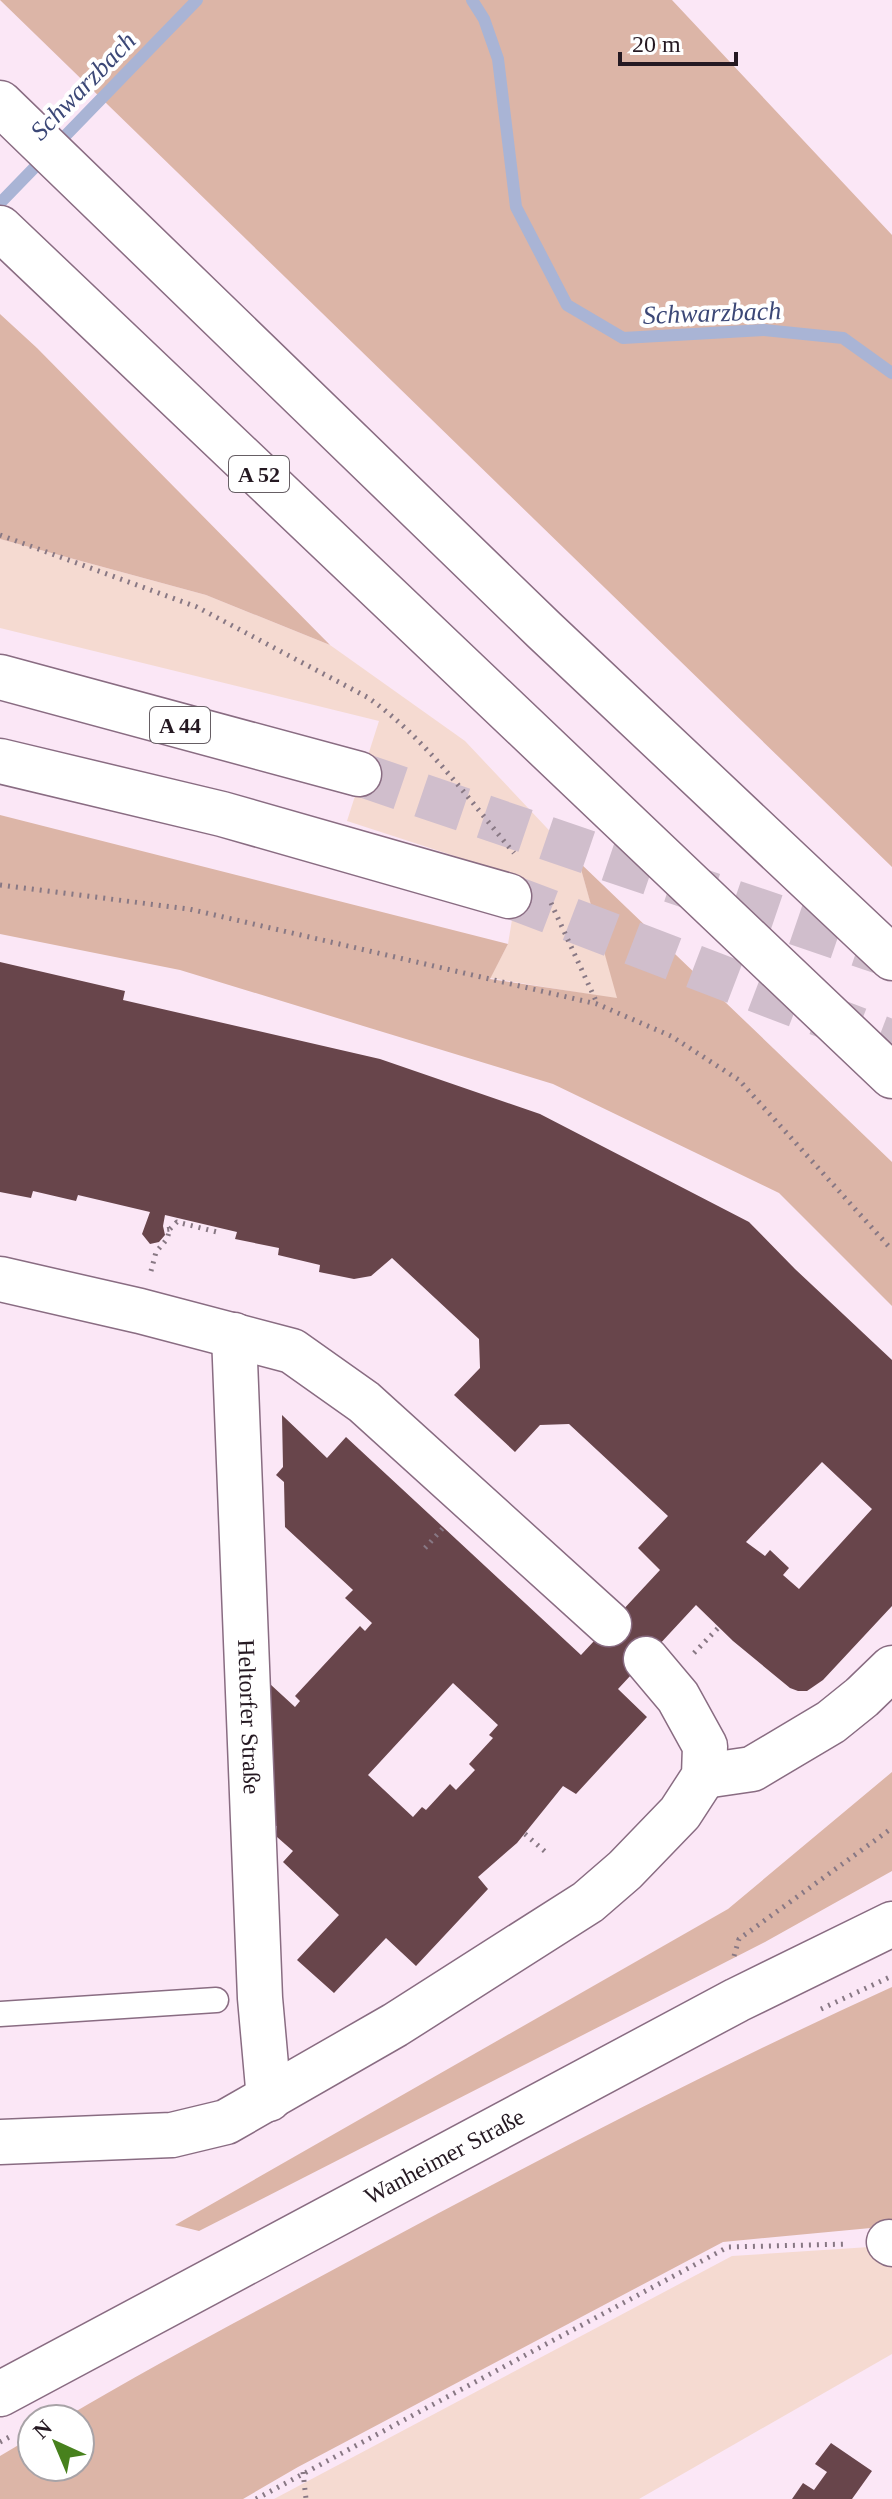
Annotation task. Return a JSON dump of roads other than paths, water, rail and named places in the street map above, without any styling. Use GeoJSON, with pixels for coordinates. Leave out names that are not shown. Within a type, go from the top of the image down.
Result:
{"type":"FeatureCollection","features":[{"type":"Feature","properties":{"kind":"main road"},"geometry":{"type":"LineString","coordinates":[[13,114],[544,630],[892,958]]}},
{"type":"Feature","properties":{"kind":"main road","name":"A 52"},"geometry":{"type":"LineString","coordinates":[[13,241],[892,1076]]}},
{"type":"Feature","properties":{"kind":"main road","name":"A 44"},"geometry":{"type":"LineString","coordinates":[[0,677],[359,774]]}},
{"type":"Feature","properties":{"kind":"main road"},"geometry":{"type":"LineString","coordinates":[[0,761],[222,814],[509,896]]}},
{"type":"Feature","properties":{"kind":"main road"},"geometry":{"type":"LineString","coordinates":[[0,1279],[140,1311],[292,1351],[364,1402],[609,1624]]}},
{"type":"Feature","properties":{"kind":"main road","name":"Heltorfer Straße"},"geometry":{"type":"LineString","coordinates":[[234,1335],[239,1999],[269,2099]]}},
{"type":"Feature","properties":{"kind":"main road"},"geometry":{"type":"LineString","coordinates":[[0,2142],[172,2135],[226,2122],[395,2025],[588,1902],[625,1870],[680,1813],[704,1776],[705,1746],[678,1697],[646,1659]]}},
{"type":"Feature","properties":{"kind":"main road"},"geometry":{"type":"LineString","coordinates":[[704,1776],[752,1769],[831,1722],[892,1668]]}},
{"type":"Feature","properties":{"kind":"main road","name":"Wanheimer Straße"},"geometry":{"type":"LineString","coordinates":[[0,2394],[737,2000],[892,1924]]}},
{"type":"Feature","properties":{"kind":"lane"},"geometry":{"type":"LineString","coordinates":[[0,2014],[239,1999]]}},
{"type":"Feature","properties":{"kind":"waterway","name":"Schwarzbach"},"geometry":{"type":"LineString","coordinates":[[0,203],[197,0]]}},
{"type":"Feature","properties":{"kind":"waterway","name":"Schwarzbach"},"geometry":{"type":"LineString","coordinates":[[472,0],[484,19],[498,59],[516,207],[567,305],[623,338],[764,330],[843,338],[892,373]]}},
{"type":"Feature","properties":{"kind":"tunnel"},"geometry":{"type":"LineString","coordinates":[[359,774],[892,956]]}},
{"type":"Feature","properties":{"kind":"tunnel"},"geometry":{"type":"LineString","coordinates":[[509,896],[892,1042]]}}]}
